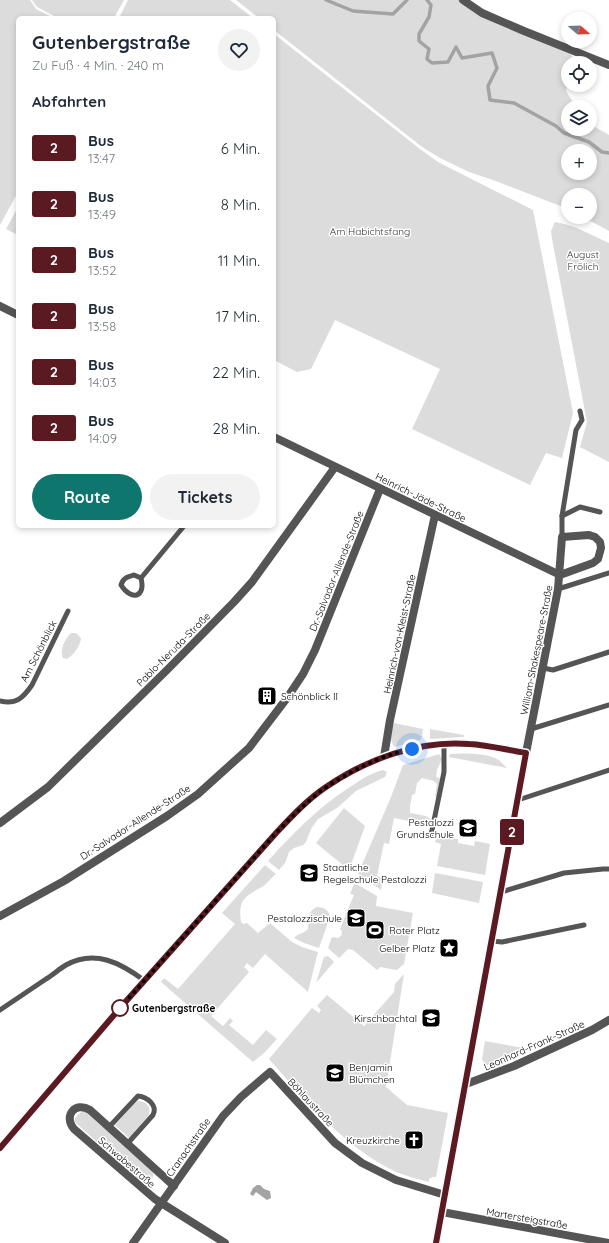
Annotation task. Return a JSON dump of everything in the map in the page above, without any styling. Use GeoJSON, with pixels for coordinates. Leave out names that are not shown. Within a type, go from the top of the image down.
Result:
{"type":"FeatureCollection","features":[{"type":"Feature","properties":{"kind":"street"},"geometry":{"type":"LineString","coordinates":[[463,0],[482,13],[609,65]]}},
{"type":"Feature","properties":{"kind":"street"},"geometry":{"type":"LineString","coordinates":[[0,306],[16,314]]}},
{"type":"Feature","properties":{"kind":"street","name":"Heinrich-Jäde-Straße"},"geometry":{"type":"LineString","coordinates":[[276,438],[560,575]]}},
{"type":"Feature","properties":{"kind":"street","name":"Pablo-Neruda-Straße"},"geometry":{"type":"LineString","coordinates":[[0,824],[48,787],[234,602],[252,582],[335,467]]}},
{"type":"Feature","properties":{"kind":"street","name":"Dr.-Salvador-Allende-Straße"},"geometry":{"type":"LineString","coordinates":[[0,916],[64,881],[167,816],[198,794],[249,748],[287,698],[303,674],[315,650],[380,489]]}},
{"type":"Feature","properties":{"kind":"street","name":"Heinrich-von-Kleist-Straße"},"geometry":{"type":"LineString","coordinates":[[384,757],[390,720],[435,515]]}},
{"type":"Feature","properties":{"kind":"street","name":"William-Shakespeare-Straße"},"geometry":{"type":"LineString","coordinates":[[436,1243],[526,753],[558,589],[562,537],[589,535],[595,537],[600,542],[601,548],[598,559],[593,563],[560,575]]}},
{"type":"Feature","properties":{"kind":"street"},"geometry":{"type":"LineString","coordinates":[[0,1148],[272,837],[297,812],[326,787],[356,770],[384,757],[400,752],[444,744],[469,744],[526,753]]}},
{"type":"Feature","properties":{"kind":"street","name":"Leonhard-Frank-Straße"},"geometry":{"type":"LineString","coordinates":[[466,1084],[514,1066],[592,1030],[609,1020]]}},
{"type":"Feature","properties":{"kind":"street","name":"Cranachstraße"},"geometry":{"type":"LineString","coordinates":[[133,1243],[223,1116],[241,1097],[270,1072]]}},
{"type":"Feature","properties":{"kind":"street","name":"Böhlaustraße"},"geometry":{"type":"LineString","coordinates":[[270,1072],[335,1143],[362,1162],[396,1180],[445,1195]]}},
{"type":"Feature","properties":{"kind":"street","name":"Schwabestraße"},"geometry":{"type":"LineString","coordinates":[[174,1186],[128,1143],[86,1107],[81,1106],[72,1111],[70,1115],[71,1125],[74,1129],[155,1199],[225,1243]]}},
{"type":"Feature","properties":{"kind":"street","name":"Martersteigstraße"},"geometry":{"type":"LineString","coordinates":[[442,1212],[609,1243]]}},
{"type":"Feature","properties":{"kind":"lane","name":"William-Shakespeare-Straße"},"geometry":{"type":"LineString","coordinates":[[562,537],[562,516],[576,430],[582,420],[580,411]]}},
{"type":"Feature","properties":{"kind":"lane"},"geometry":{"type":"LineString","coordinates":[[562,516],[580,507],[600,512]]}},
{"type":"Feature","properties":{"kind":"lane"},"geometry":{"type":"LineString","coordinates":[[141,578],[182,528]]}},
{"type":"Feature","properties":{"kind":"lane"},"geometry":{"type":"LineString","coordinates":[[558,589],[609,573]]}},
{"type":"Feature","properties":{"kind":"lane"},"geometry":{"type":"LineString","coordinates":[[134,575],[141,578],[143,586],[138,595],[134,596],[129,594],[121,585],[122,580],[127,576],[134,575]]}},
{"type":"Feature","properties":{"kind":"lane","name":"Am Schönblick"},"geometry":{"type":"LineString","coordinates":[[0,701],[7,703],[16,701],[27,692],[32,685],[68,611]]}},
{"type":"Feature","properties":{"kind":"lane"},"geometry":{"type":"LineString","coordinates":[[543,668],[553,670],[609,652]]}},
{"type":"Feature","properties":{"kind":"lane","name":"William-Shakespeare-Straße"},"geometry":{"type":"LineString","coordinates":[[531,729],[609,705]]}},
{"type":"Feature","properties":{"kind":"lane"},"geometry":{"type":"LineString","coordinates":[[431,835],[444,772],[444,744]]}},
{"type":"Feature","properties":{"kind":"lane"},"geometry":{"type":"LineString","coordinates":[[518,800],[609,770]]}},
{"type":"Feature","properties":{"kind":"lane"},"geometry":{"type":"LineString","coordinates":[[501,892],[564,873],[603,868],[609,869]]}},
{"type":"Feature","properties":{"kind":"lane"},"geometry":{"type":"LineString","coordinates":[[492,941],[502,942],[584,925]]}},
{"type":"Feature","properties":{"kind":"lane"},"geometry":{"type":"LineString","coordinates":[[0,1010],[67,965],[87,958],[115,962],[145,981]]}},
{"type":"Feature","properties":{"kind":"lane","name":"Schwabestraße"},"geometry":{"type":"LineString","coordinates":[[109,1127],[138,1096],[144,1097],[151,1102],[155,1108],[153,1115],[128,1143]]}},
{"type":"Feature","properties":{"kind":"green space"},"geometry":{"type":"Polygon","coordinates":[[[0,0],[30,0],[36,9],[50,16],[16,16],[16,196],[0,225],[0,0]]]}},
{"type":"Feature","properties":{"kind":"green space"},"geometry":{"type":"Polygon","coordinates":[[[32,0],[124,0],[115,16],[54,16],[37,7],[32,0]]]}},
{"type":"Feature","properties":{"kind":"green space"},"geometry":{"type":"Polygon","coordinates":[[[128,0],[230,0],[250,16],[120,16],[128,0]]]}},
{"type":"Feature","properties":{"kind":"green space"},"geometry":{"type":"Polygon","coordinates":[[[236,0],[467,0],[572,55],[561,56],[561,92],[567,92],[572,100],[561,100],[561,136],[597,136],[597,128],[609,135],[609,231],[596,224],[597,188],[561,188],[561,206],[469,172],[440,158],[422,147],[276,32],[276,16],[256,16],[236,0]]]}},
{"type":"Feature","properties":{"kind":"green space","name":"Am Habichtsfang"},"geometry":{"type":"Polygon","coordinates":[[[276,36],[438,162],[533,210],[573,413],[562,458],[546,453],[530,485],[412,429],[440,369],[335,320],[311,369],[297,372],[276,361],[276,36]]]}},
{"type":"Feature","properties":{"kind":"green space"},"geometry":{"type":"Polygon","coordinates":[[[16,211],[16,234],[6,229],[16,211]]]}},
{"type":"Feature","properties":{"kind":"green space","name":"August Frölich"},"geometry":{"type":"Polygon","coordinates":[[[555,222],[561,223],[609,243],[609,462],[580,447],[587,422],[551,231],[555,222]]]}},
{"type":"Feature","properties":{"kind":"green space"},"geometry":{"type":"Polygon","coordinates":[[[71,633],[76,633],[81,638],[76,650],[67,659],[63,658],[62,648],[71,633]]]}},
{"type":"Feature","properties":{"kind":"green space"},"geometry":{"type":"Polygon","coordinates":[[[394,723],[423,729],[422,737],[420,740],[395,747],[391,738],[394,723]]]}},
{"type":"Feature","properties":{"kind":"green space"},"geometry":{"type":"Polygon","coordinates":[[[430,729],[464,735],[464,737],[430,739],[430,729]]]}},
{"type":"Feature","properties":{"kind":"green space"},"geometry":{"type":"Polygon","coordinates":[[[439,754],[442,759],[437,770],[436,777],[440,778],[437,796],[435,797],[437,784],[434,781],[422,778],[417,783],[415,794],[412,795],[410,807],[410,813],[426,816],[430,819],[430,825],[394,818],[389,844],[384,843],[377,876],[383,878],[381,890],[358,874],[403,765],[439,754]]]}},
{"type":"Feature","properties":{"kind":"green space"},"geometry":{"type":"Polygon","coordinates":[[[450,754],[490,756],[498,760],[507,768],[449,757],[450,754]]]}},
{"type":"Feature","properties":{"kind":"green space"},"geometry":{"type":"Polygon","coordinates":[[[383,770],[387,772],[385,777],[356,791],[337,808],[318,819],[311,829],[306,842],[289,852],[285,863],[279,870],[268,861],[287,840],[328,803],[362,779],[383,770]]]}},
{"type":"Feature","properties":{"kind":"green space"},"geometry":{"type":"Polygon","coordinates":[[[344,808],[365,826],[349,870],[316,843],[344,808]]]}},
{"type":"Feature","properties":{"kind":"green space"},"geometry":{"type":"Polygon","coordinates":[[[436,832],[444,833],[444,836],[458,839],[458,843],[474,846],[475,841],[490,844],[485,875],[437,866],[441,844],[435,842],[437,835],[435,834],[436,832]]]}},
{"type":"Feature","properties":{"kind":"green space"},"geometry":{"type":"Polygon","coordinates":[[[265,865],[276,874],[264,886],[244,900],[240,909],[241,922],[243,924],[247,923],[258,933],[270,923],[292,942],[318,952],[308,992],[265,954],[253,968],[247,963],[244,967],[249,972],[211,1016],[223,1026],[230,1018],[233,1021],[229,1025],[253,1045],[266,1030],[277,1039],[253,1062],[161,982],[164,978],[178,989],[235,924],[222,913],[265,865]]]}},
{"type":"Feature","properties":{"kind":"green space"},"geometry":{"type":"Polygon","coordinates":[[[435,873],[483,882],[479,903],[432,893],[435,873]]]}},
{"type":"Feature","properties":{"kind":"green space","name":"Roter Platz"},"geometry":{"type":"Polygon","coordinates":[[[354,884],[377,896],[376,906],[413,913],[404,964],[397,970],[380,967],[377,970],[353,950],[348,949],[339,958],[328,948],[332,937],[338,938],[341,936],[342,931],[340,929],[354,895],[350,894],[354,884]]]}},
{"type":"Feature","properties":{"kind":"green space"},"geometry":{"type":"Polygon","coordinates":[[[317,907],[326,909],[329,912],[330,917],[319,948],[294,938],[308,929],[310,913],[317,907]]]}},
{"type":"Feature","properties":{"kind":"green space"},"geometry":{"type":"Polygon","coordinates":[[[328,956],[334,962],[316,983],[324,957],[328,956]]]}},
{"type":"Feature","properties":{"kind":"green space"},"geometry":{"type":"Polygon","coordinates":[[[404,974],[386,1087],[407,1105],[448,1113],[436,1177],[429,1179],[429,1182],[396,1172],[377,1162],[343,1137],[312,1107],[269,1059],[312,1008],[319,1013],[321,1010],[317,1006],[327,995],[364,1026],[394,992],[395,984],[404,974]]]}},
{"type":"Feature","properties":{"kind":"green space"},"geometry":{"type":"Polygon","coordinates":[[[485,1041],[523,1048],[523,1052],[491,1065],[485,1065],[482,1059],[485,1041]]]}},
{"type":"Feature","properties":{"kind":"green space"},"geometry":{"type":"Polygon","coordinates":[[[139,1101],[148,1105],[149,1115],[129,1138],[115,1125],[136,1102],[139,1101]]]}},
{"type":"Feature","properties":{"kind":"green space"},"geometry":{"type":"Polygon","coordinates":[[[84,1110],[152,1170],[153,1175],[149,1182],[144,1184],[141,1183],[75,1122],[75,1118],[84,1110]]]}},
{"type":"Feature","properties":{"kind":"shaded area"},"geometry":{"type":"Polygon","coordinates":[[[260,1185],[264,1189],[270,1191],[271,1198],[267,1200],[256,1192],[253,1196],[250,1194],[253,1188],[260,1185]]]}},
{"type":"Feature","properties":{"kind":"waterway"},"geometry":{"type":"LineString","coordinates":[[326,0],[353,11],[393,14],[407,0]]}},
{"type":"Feature","properties":{"kind":"waterway"},"geometry":{"type":"LineString","coordinates":[[427,0],[431,5],[429,17],[419,34],[419,41],[429,49],[427,59],[432,63],[448,62],[456,47],[462,58],[492,53],[497,68],[488,86],[490,100],[514,103],[556,126],[564,133],[589,142],[602,152],[609,153]]}},
{"type":"Feature","properties":{"kind":"bus line","name":"2"},"geometry":{"type":"LineString","coordinates":[[0,1148],[120,1008],[277,832],[297,812],[326,787],[356,770],[384,757],[425,746],[469,744],[526,753],[436,1243]]}},
{"type":"Feature","properties":{"kind":"place","name":"Schönblick II"},"geometry":{"type":"Point","coordinates":[267,696]}},
{"type":"Feature","properties":{"kind":"place","name":"Pestalozzi Grundschule"},"geometry":{"type":"Point","coordinates":[468,828]}},
{"type":"Feature","properties":{"kind":"place","name":"Staatliche Regelschule Pestalozzi"},"geometry":{"type":"Point","coordinates":[309,873]}},
{"type":"Feature","properties":{"kind":"place","name":"Pestalozzischule"},"geometry":{"type":"Point","coordinates":[356,918]}},
{"type":"Feature","properties":{"kind":"place","name":"Roter Platz"},"geometry":{"type":"Point","coordinates":[375,930]}},
{"type":"Feature","properties":{"kind":"place","name":"Gelber Platz"},"geometry":{"type":"Point","coordinates":[449,948]}},
{"type":"Feature","properties":{"kind":"place","name":"Gutenbergstraße"},"geometry":{"type":"Point","coordinates":[120,1008]}},
{"type":"Feature","properties":{"kind":"place","name":"Kirschbachtal"},"geometry":{"type":"Point","coordinates":[431,1018]}},
{"type":"Feature","properties":{"kind":"place","name":"Benjamin Blümchen"},"geometry":{"type":"Point","coordinates":[335,1073]}},
{"type":"Feature","properties":{"kind":"place","name":"Kreuzkirche"},"geometry":{"type":"Point","coordinates":[414,1140]}},
{"type":"Feature","properties":{"kind":"route"},"geometry":{"type":"LineString","coordinates":[[120,1008],[277,832],[297,812],[326,787],[356,770],[384,757],[412,749]]}}]}
